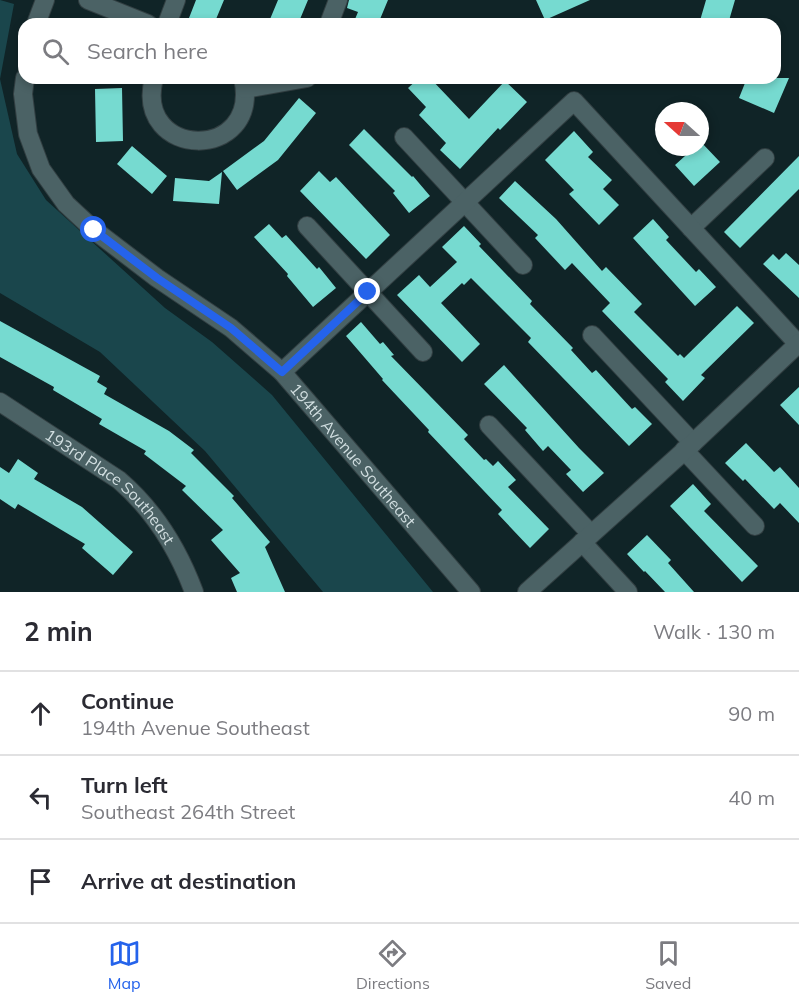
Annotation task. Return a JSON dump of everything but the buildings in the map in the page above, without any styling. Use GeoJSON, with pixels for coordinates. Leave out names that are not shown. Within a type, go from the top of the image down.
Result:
{"type":"FeatureCollection","features":[{"type":"Feature","properties":{"kind":"street"},"geometry":{"type":"LineString","coordinates":[[38,18],[45,0]]}},
{"type":"Feature","properties":{"kind":"street"},"geometry":{"type":"LineString","coordinates":[[88,0],[133,18]]}},
{"type":"Feature","properties":{"kind":"street"},"geometry":{"type":"LineString","coordinates":[[169,18],[176,0]]}},
{"type":"Feature","properties":{"kind":"street"},"geometry":{"type":"LineString","coordinates":[[331,18],[338,0]]}},
{"type":"Feature","properties":{"kind":"street"},"geometry":{"type":"LineString","coordinates":[[153,84],[152,99],[159,121],[167,129],[187,140],[209,140],[229,130],[242,111],[245,100],[244,84]]}},
{"type":"Feature","properties":{"kind":"street","name":"194th Avenue Southeast"},"geometry":{"type":"LineString","coordinates":[[24,86],[28,134],[41,169],[66,204],[94,230],[157,278],[231,328],[282,372],[471,592]]}},
{"type":"Feature","properties":{"kind":"street"},"geometry":{"type":"LineString","coordinates":[[282,372],[574,101],[799,344],[527,592]]}},
{"type":"Feature","properties":{"kind":"street"},"geometry":{"type":"LineString","coordinates":[[404,137],[523,265]]}},
{"type":"Feature","properties":{"kind":"street"},"geometry":{"type":"LineString","coordinates":[[691,228],[765,158]]}},
{"type":"Feature","properties":{"kind":"street"},"geometry":{"type":"LineString","coordinates":[[307,226],[423,352]]}},
{"type":"Feature","properties":{"kind":"street"},"geometry":{"type":"LineString","coordinates":[[592,335],[755,526]]}},
{"type":"Feature","properties":{"kind":"street","name":"193rd Place Southeast"},"geometry":{"type":"LineString","coordinates":[[0,402],[119,480],[137,495],[168,536],[194,592]]}},
{"type":"Feature","properties":{"kind":"street"},"geometry":{"type":"LineString","coordinates":[[489,425],[586,538],[628,592]]}},
{"type":"Feature","properties":{"kind":"shaded area"},"geometry":{"type":"Polygon","coordinates":[[[0,0],[14,4],[0,79],[0,0]]]}},
{"type":"Feature","properties":{"kind":"shaded area"},"geometry":{"type":"Polygon","coordinates":[[[0,79],[17,154],[46,200],[165,308],[212,342],[272,395],[433,592],[323,592],[205,451],[100,352],[0,293],[0,79]]]}},
{"type":"Feature","properties":{"kind":"route"},"geometry":{"type":"LineString","coordinates":[[94,230],[157,278],[231,328],[282,372],[368,292]]}}]}
